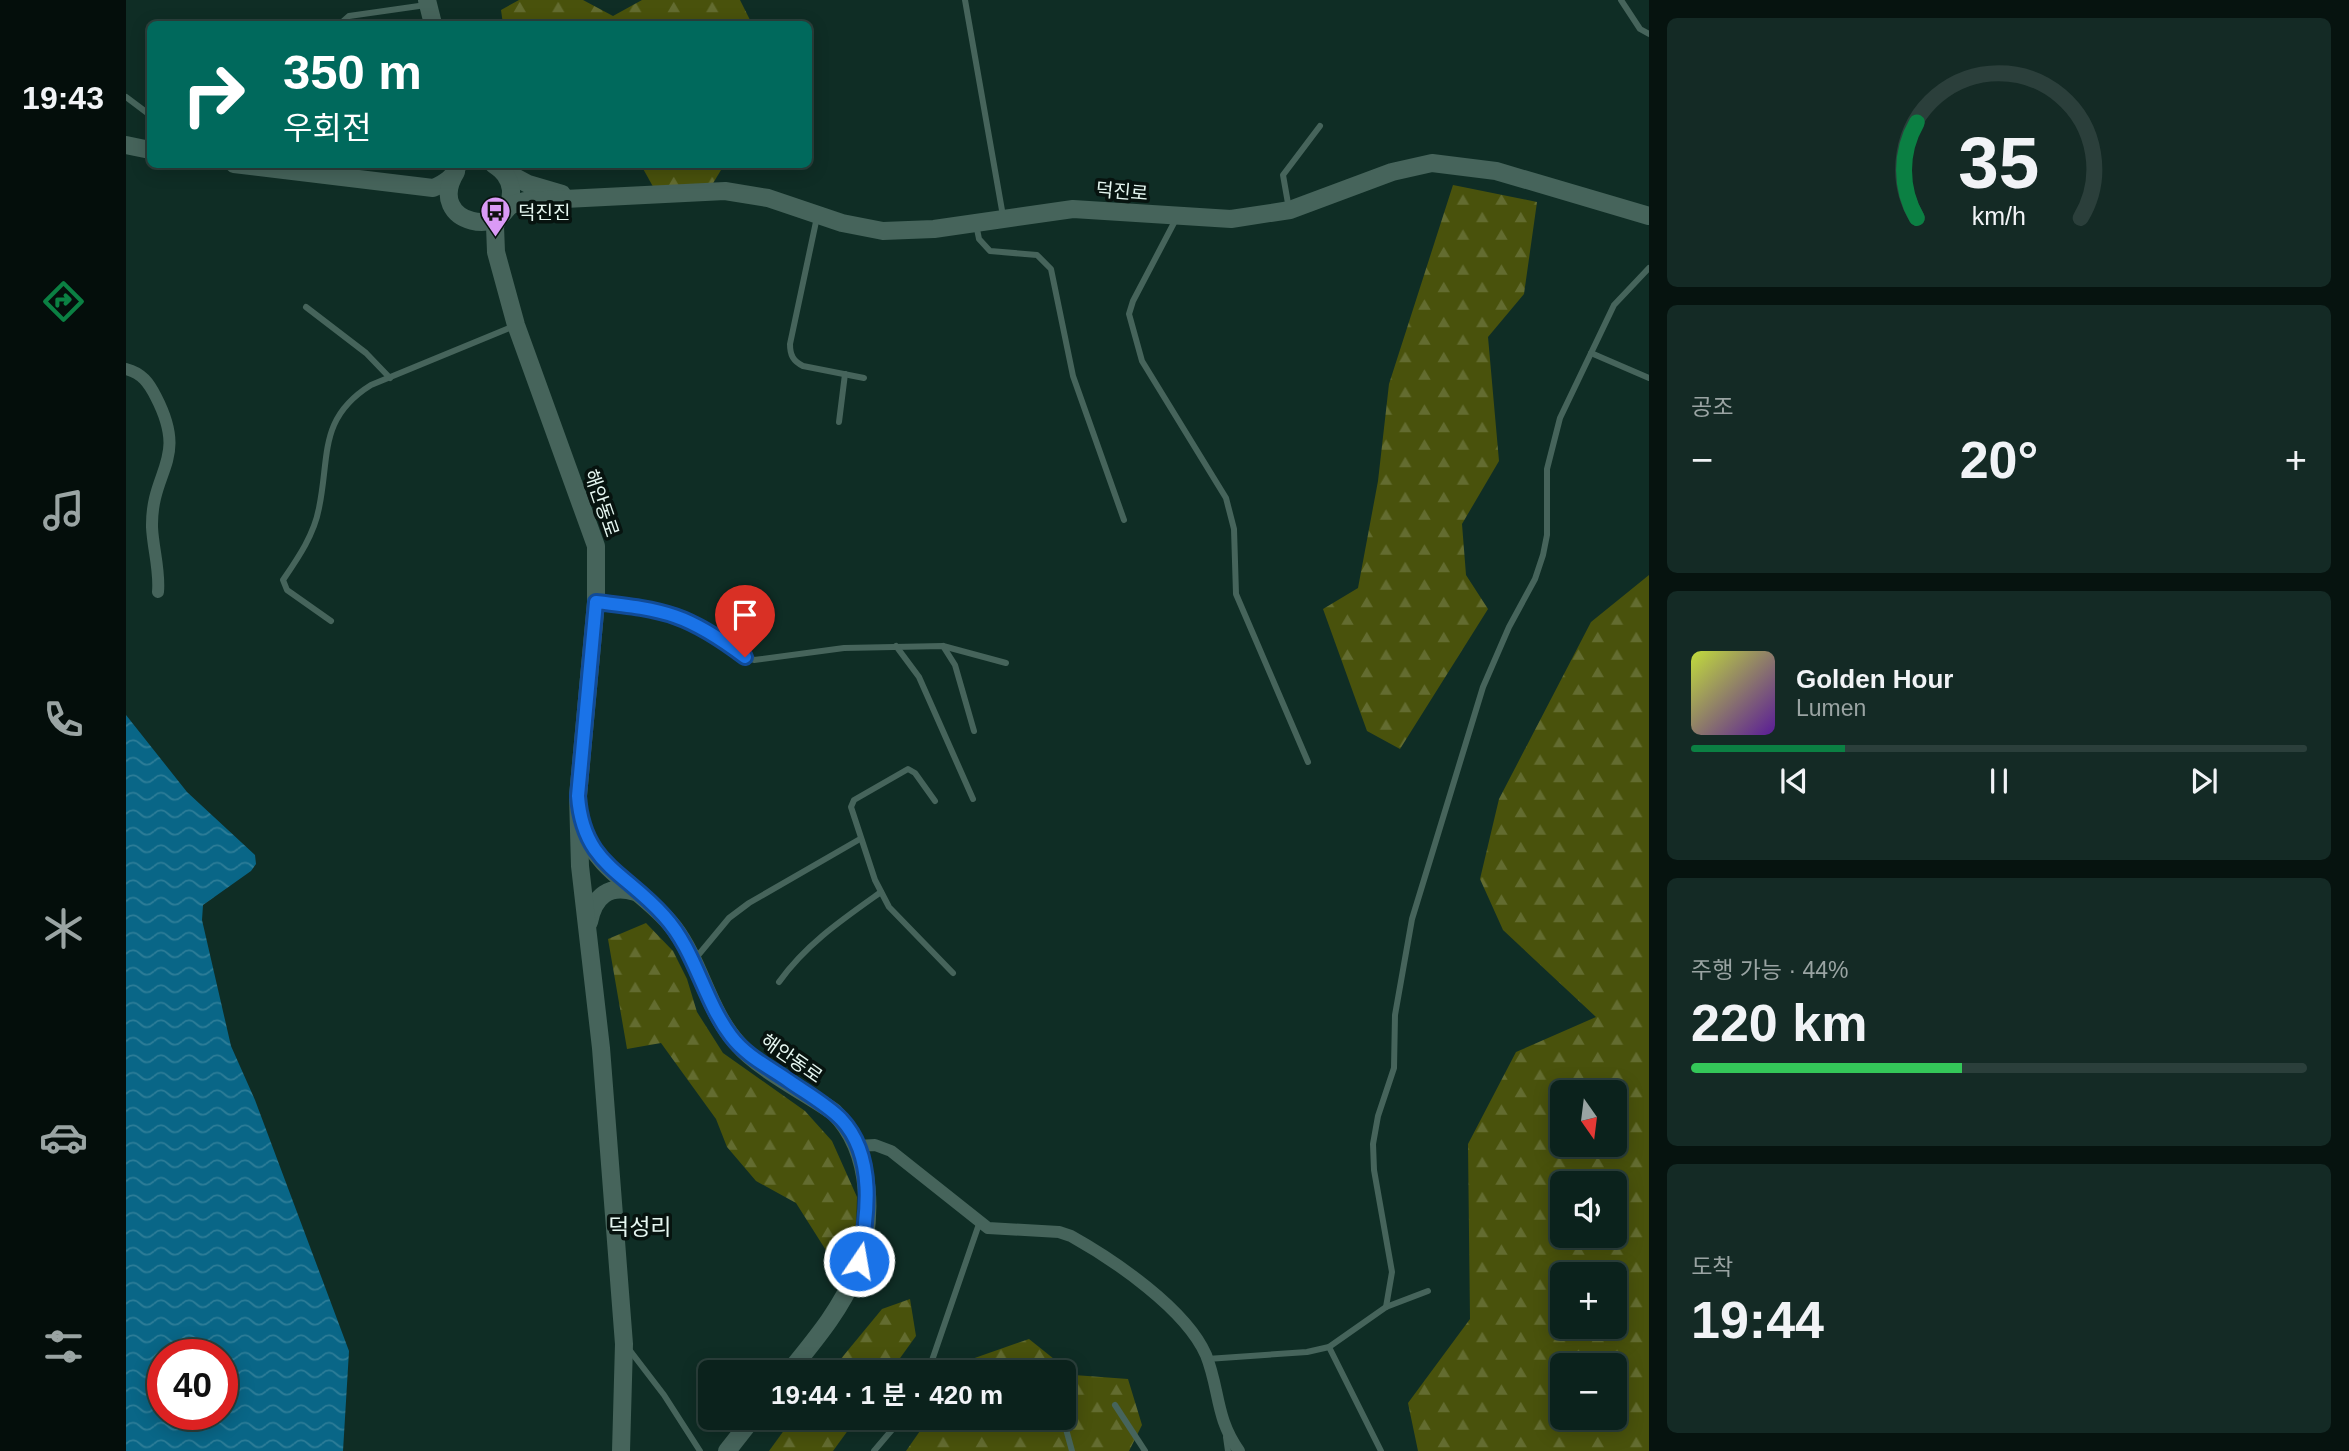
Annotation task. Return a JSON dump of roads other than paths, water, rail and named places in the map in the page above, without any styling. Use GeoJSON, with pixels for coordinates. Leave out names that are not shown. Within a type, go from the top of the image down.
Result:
{"type":"FeatureCollection","features":[{"type":"Feature","properties":{"kind":"street"},"geometry":{"type":"LineString","coordinates":[[428,2],[432,21]]}},
{"type":"Feature","properties":{"kind":"street"},"geometry":{"type":"LineString","coordinates":[[126,145],[147,149]]}},
{"type":"Feature","properties":{"kind":"street","name":"덕진로"},"geometry":{"type":"LineString","coordinates":[[499,216],[511,205],[525,201],[725,191],[768,198],[818,215],[883,231],[934,229],[1073,209],[1177,217],[1252,218],[1290,211],[1392,172],[1432,163],[1496,171],[1649,216]]}},
{"type":"Feature","properties":{"kind":"street"},"geometry":{"type":"LineString","coordinates":[[265,168],[433,188],[444,183],[459,168]]}},
{"type":"Feature","properties":{"kind":"street"},"geometry":{"type":"LineString","coordinates":[[458,215],[448,191],[460,168]]}},
{"type":"Feature","properties":{"kind":"street","name":"해안동로"},"geometry":{"type":"LineString","coordinates":[[497,168],[509,182],[511,191],[510,201],[499,216],[494,239],[501,276],[516,325],[592,527],[598,565],[578,796],[580,866],[588,925],[624,1344],[621,1451]]}},
{"type":"Feature","properties":{"kind":"street"},"geometry":{"type":"LineString","coordinates":[[500,168],[528,184],[582,199]]}},
{"type":"Feature","properties":{"kind":"street"},"geometry":{"type":"LineString","coordinates":[[402,186],[441,200],[458,215],[481,223],[499,216]]}},
{"type":"Feature","properties":{"kind":"street","name":"해안동로"},"geometry":{"type":"LineString","coordinates":[[458,215],[486,247],[501,276]]}},
{"type":"Feature","properties":{"kind":"street"},"geometry":{"type":"LineString","coordinates":[[126,369],[139,374],[148,382],[170,428],[168,465],[156,494],[153,519],[158,592]]}},
{"type":"Feature","properties":{"kind":"street","name":"해안동로"},"geometry":{"type":"LineString","coordinates":[[578,796],[583,830],[596,854],[674,928],[694,960],[720,1021],[740,1047],[834,1112],[843,1122],[856,1146],[866,1179],[867,1209],[859,1261],[836,1308],[798,1360]]}},
{"type":"Feature","properties":{"kind":"street"},"geometry":{"type":"LineString","coordinates":[[588,925],[591,910],[603,893],[612,889],[638,892]]}},
{"type":"Feature","properties":{"kind":"street"},"geometry":{"type":"LineString","coordinates":[[856,1146],[875,1145],[891,1152],[979,1224],[998,1231],[1059,1232],[1085,1243],[1188,1325],[1207,1359],[1225,1428],[1239,1451]]}},
{"type":"Feature","properties":{"kind":"street"},"geometry":{"type":"LineString","coordinates":[[727,1451],[744,1430]]}},
{"type":"Feature","properties":{"kind":"lane"},"geometry":{"type":"LineString","coordinates":[[965,0],[1003,218]]}},
{"type":"Feature","properties":{"kind":"lane"},"geometry":{"type":"LineString","coordinates":[[1621,0],[1640,29],[1649,34]]}},
{"type":"Feature","properties":{"kind":"lane"},"geometry":{"type":"LineString","coordinates":[[343,21],[349,16],[428,2]]}},
{"type":"Feature","properties":{"kind":"lane"},"geometry":{"type":"LineString","coordinates":[[126,97],[147,113]]}},
{"type":"Feature","properties":{"kind":"lane"},"geometry":{"type":"LineString","coordinates":[[1290,211],[1283,175],[1320,126]]}},
{"type":"Feature","properties":{"kind":"lane"},"geometry":{"type":"LineString","coordinates":[[818,215],[790,354],[796,363],[803,366],[864,378]]}},
{"type":"Feature","properties":{"kind":"lane"},"geometry":{"type":"LineString","coordinates":[[1177,217],[1133,301],[1129,314],[1133,336],[1146,369],[1226,498],[1234,530],[1236,594],[1308,762]]}},
{"type":"Feature","properties":{"kind":"lane"},"geometry":{"type":"LineString","coordinates":[[976,223],[979,239],[990,251],[1038,255],[1051,269],[1073,376],[1124,520]]}},
{"type":"Feature","properties":{"kind":"lane"},"geometry":{"type":"LineString","coordinates":[[1386,1307],[1392,1272],[1374,1170],[1373,1144],[1377,1116],[1394,1068],[1395,1015],[1412,919],[1483,687],[1509,627],[1535,579],[1543,555],[1547,535],[1547,469],[1560,418],[1614,305],[1649,268]]}},
{"type":"Feature","properties":{"kind":"lane"},"geometry":{"type":"LineString","coordinates":[[306,307],[366,353],[390,378]]}},
{"type":"Feature","properties":{"kind":"lane"},"geometry":{"type":"LineString","coordinates":[[331,621],[287,590],[283,580],[303,550],[319,511],[324,458],[335,421],[360,392],[516,325]]}},
{"type":"Feature","properties":{"kind":"lane"},"geometry":{"type":"LineString","coordinates":[[1591,353],[1649,378]]}},
{"type":"Feature","properties":{"kind":"lane"},"geometry":{"type":"LineString","coordinates":[[839,422],[845,374]]}},
{"type":"Feature","properties":{"kind":"lane"},"geometry":{"type":"LineString","coordinates":[[596,602],[636,606],[687,618],[754,660],[803,652],[943,646],[1006,663]]}},
{"type":"Feature","properties":{"kind":"lane"},"geometry":{"type":"LineString","coordinates":[[897,646],[919,677],[974,799]]}},
{"type":"Feature","properties":{"kind":"lane"},"geometry":{"type":"LineString","coordinates":[[943,646],[955,665],[974,731]]}},
{"type":"Feature","properties":{"kind":"lane"},"geometry":{"type":"LineString","coordinates":[[935,801],[915,774],[908,769],[900,771],[854,800],[851,807],[860,839],[881,892],[899,920],[954,973]]}},
{"type":"Feature","properties":{"kind":"lane"},"geometry":{"type":"LineString","coordinates":[[694,960],[729,918],[749,903],[860,839]]}},
{"type":"Feature","properties":{"kind":"lane"},"geometry":{"type":"LineString","coordinates":[[779,982],[793,962],[822,935],[881,892]]}},
{"type":"Feature","properties":{"kind":"lane"},"geometry":{"type":"LineString","coordinates":[[932,1360],[979,1224]]}},
{"type":"Feature","properties":{"kind":"lane"},"geometry":{"type":"LineString","coordinates":[[1207,1359],[1282,1354],[1329,1347],[1386,1307],[1427,1291]]}},
{"type":"Feature","properties":{"kind":"lane"},"geometry":{"type":"LineString","coordinates":[[624,1344],[664,1395],[700,1451]]}},
{"type":"Feature","properties":{"kind":"lane"},"geometry":{"type":"LineString","coordinates":[[1329,1347],[1381,1451]]}},
{"type":"Feature","properties":{"kind":"lane"},"geometry":{"type":"LineString","coordinates":[[1115,1405],[1145,1451]]}},
{"type":"Feature","properties":{"kind":"lane"},"geometry":{"type":"LineString","coordinates":[[1225,1428],[1228,1451]]}},
{"type":"Feature","properties":{"kind":"lane"},"geometry":{"type":"LineString","coordinates":[[874,1451],[892,1430]]}},
{"type":"Feature","properties":{"kind":"lane"},"geometry":{"type":"LineString","coordinates":[[1066,1430],[1072,1451]]}},
{"type":"Feature","properties":{"kind":"water"},"geometry":{"type":"Polygon","coordinates":[[[126,715],[187,792],[255,855],[256,864],[251,871],[203,905],[202,920],[231,1046],[255,1100],[349,1351],[343,1451],[126,1451],[126,715]]]}},
{"type":"Feature","properties":{"kind":"place","name":"덕진진"},"geometry":{"type":"Point","coordinates":[495,239]}},
{"type":"Feature","properties":{"kind":"district","name":"덕성리"},"geometry":{"type":"Point","coordinates":[640,1227]}}]}
